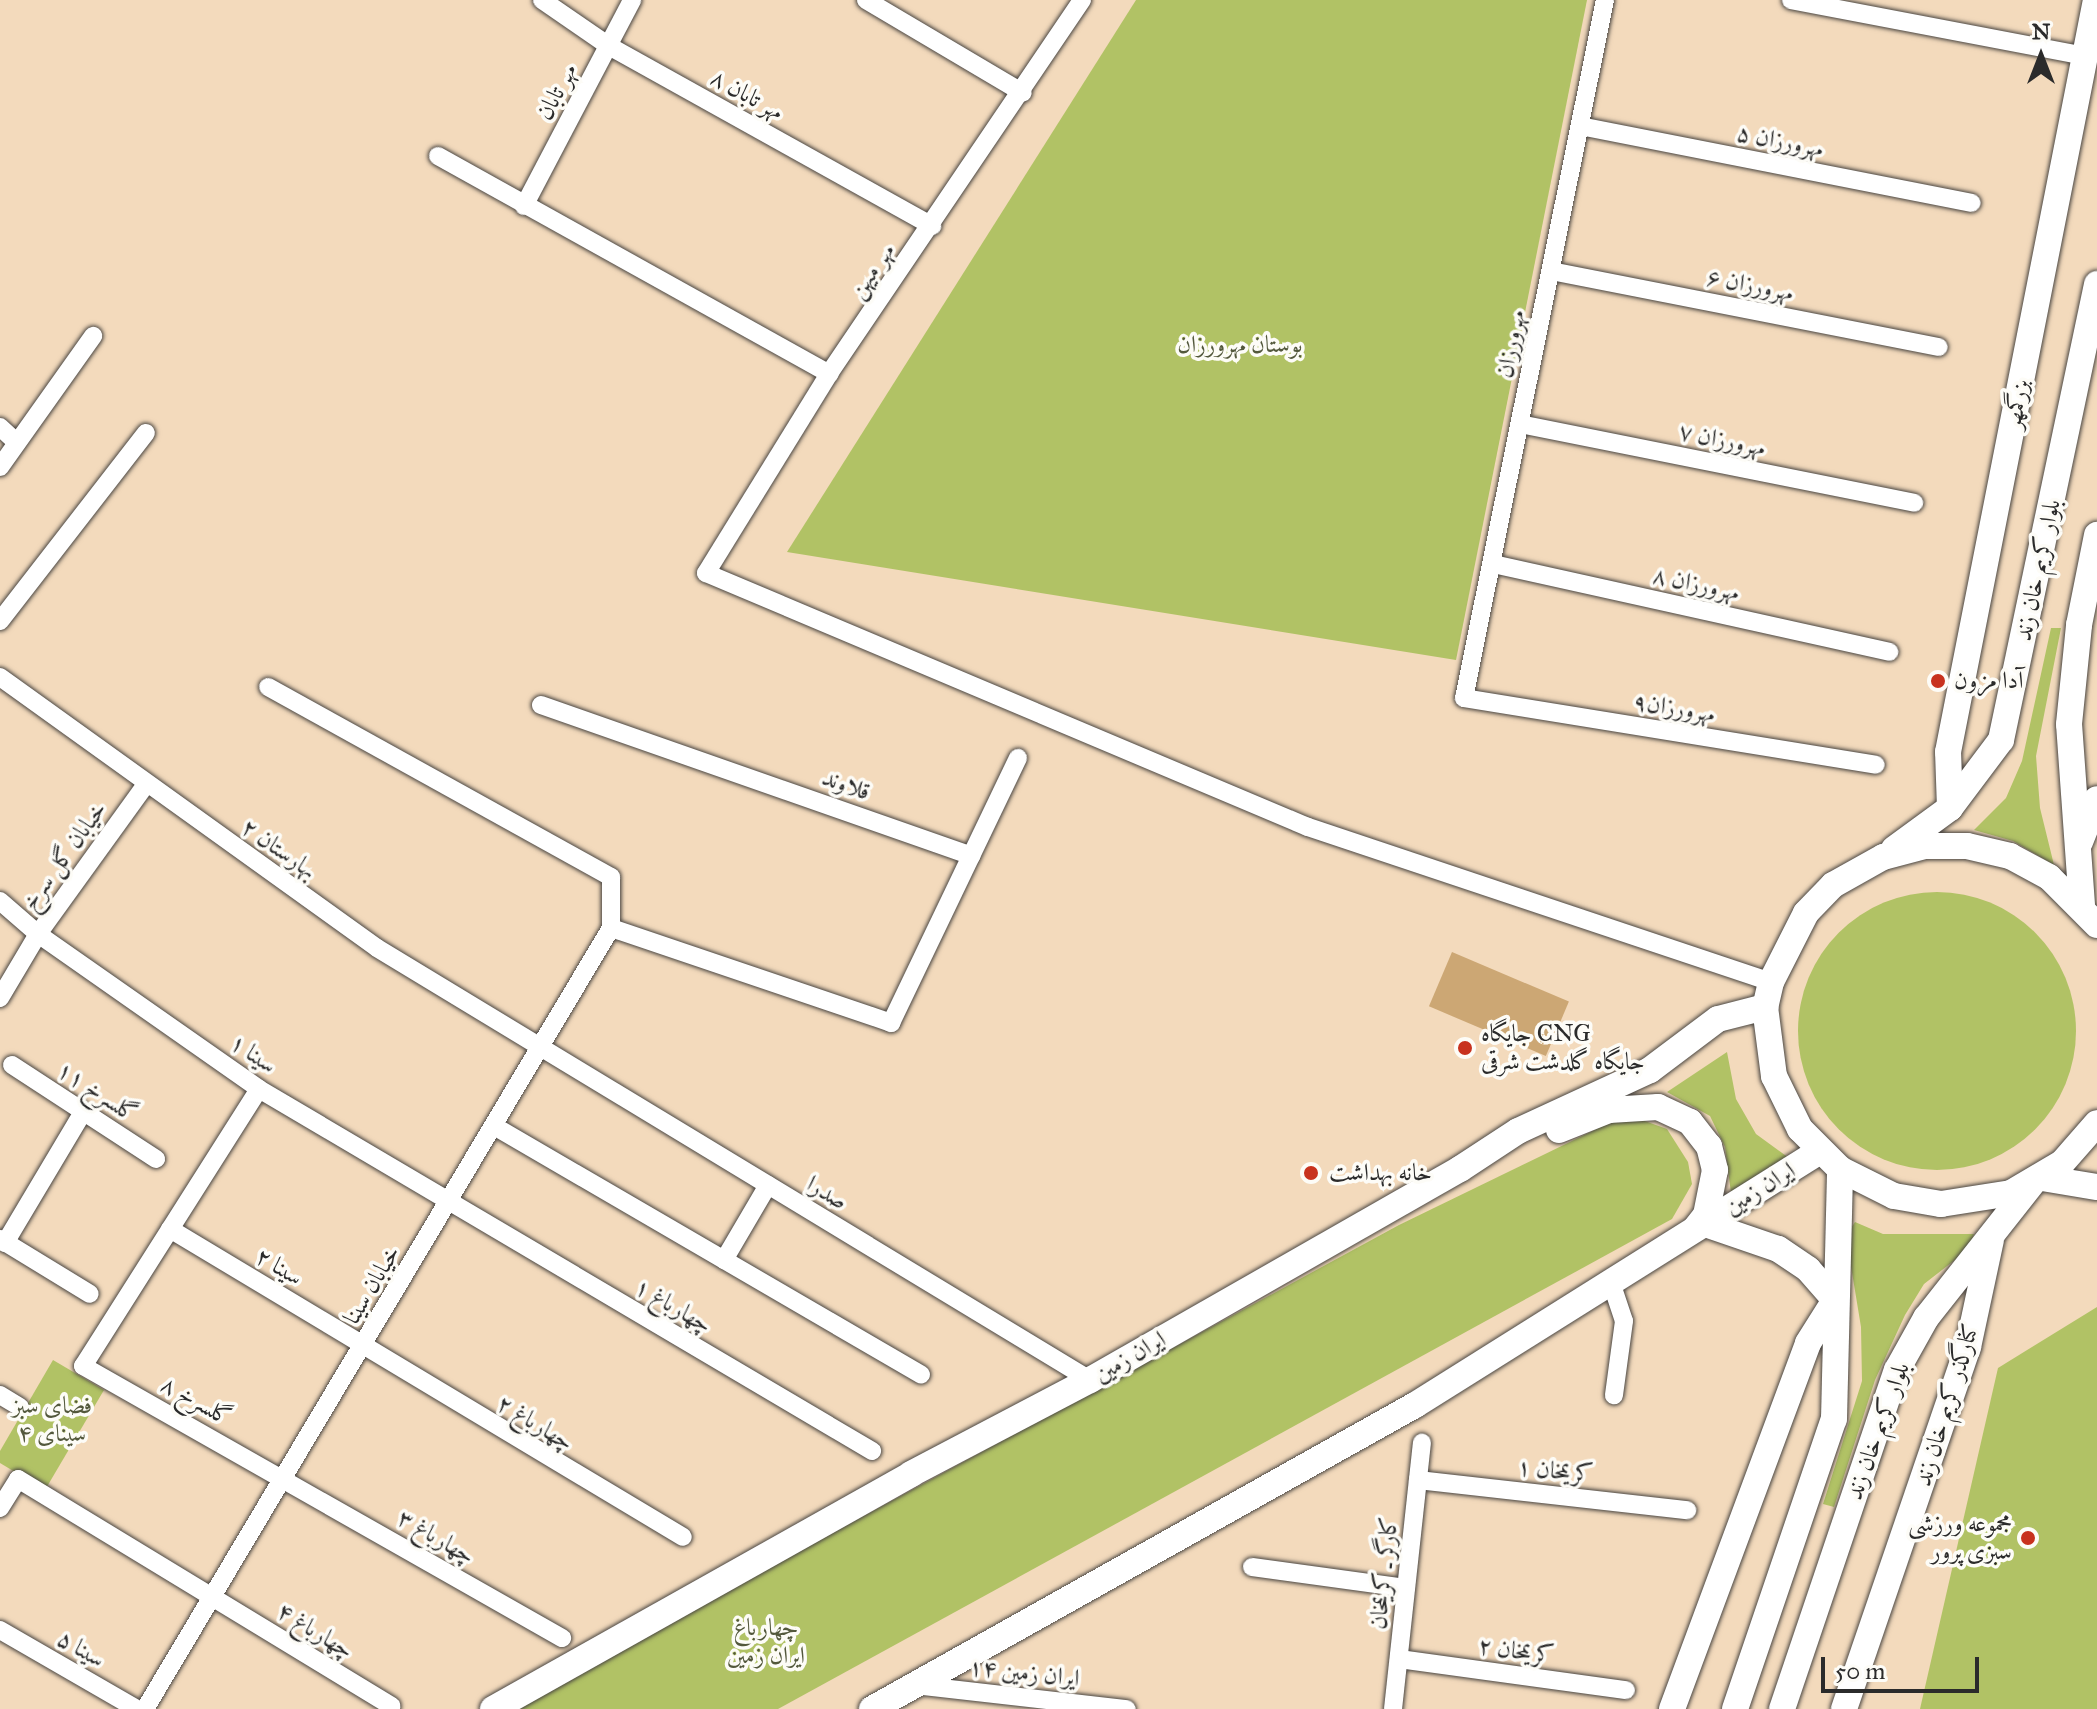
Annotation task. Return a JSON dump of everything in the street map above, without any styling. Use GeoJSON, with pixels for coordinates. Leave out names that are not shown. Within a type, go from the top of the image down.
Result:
{"type":"FeatureCollection","features":[{"type":"Feature","properties":{"kind":"main road","name":"بزرگمهر"},"geometry":{"type":"LineString","coordinates":[[1950,808],[1948,752],[2096,0]]}},
{"type":"Feature","properties":{"kind":"main road","name":"بلوار کریم خان زند"},"geometry":{"type":"LineString","coordinates":[[1883,857],[1950,808],[2001,740],[2097,284]]}},
{"type":"Feature","properties":{"kind":"main road","name":"بلوار کریم خان زند"},"geometry":{"type":"LineString","coordinates":[[2089,915],[2079,845],[2069,724],[2079,625],[2097,535]]}},
{"type":"Feature","properties":{"kind":"main road"},"geometry":{"type":"LineString","coordinates":[[2079,845],[2097,799]]}},
{"type":"Feature","properties":{"kind":"main road"},"geometry":{"type":"LineString","coordinates":[[2089,915],[2049,877],[2010,856],[1967,846],[1925,846],[1883,857],[1833,885],[1806,913],[1768,995],[1774,1076],[1800,1129],[1819,1152],[1840,1169],[1894,1196],[1941,1204],[1988,1200],[2037,1180],[2062,1163],[2097,1123]]}},
{"type":"Feature","properties":{"kind":"main road","name":"ایران زمین"},"geometry":{"type":"LineString","coordinates":[[493,1709],[911,1474],[1090,1380],[1460,1169],[1518,1131],[1650,1070],[1718,1019],[1768,995]]}},
{"type":"Feature","properties":{"kind":"main road"},"geometry":{"type":"LineString","coordinates":[[1460,1169],[1609,1110],[1658,1107],[1690,1122],[1709,1146],[1715,1170],[1713,1194],[1699,1227],[1778,1249],[1808,1269],[1835,1300],[1808,1343],[1672,1709]]}},
{"type":"Feature","properties":{"kind":"main road","name":"ایران زمین"},"geometry":{"type":"LineString","coordinates":[[872,1709],[1415,1405],[1819,1152]]}},
{"type":"Feature","properties":{"kind":"main road","name":"بلوار کریم خان زند"},"geometry":{"type":"LineString","coordinates":[[1735,1709],[1834,1419],[1840,1169]]}},
{"type":"Feature","properties":{"kind":"main road","name":"بلوار کریم خان زند"},"geometry":{"type":"LineString","coordinates":[[1782,1709],[1897,1370],[1926,1318],[2037,1180]]}},
{"type":"Feature","properties":{"kind":"main road"},"geometry":{"type":"LineString","coordinates":[[2037,1180],[2097,1187]]}},
{"type":"Feature","properties":{"kind":"main road","name":"کنارگذر کریم خان زند"},"geometry":{"type":"LineString","coordinates":[[1844,1709],[1968,1347],[1993,1234]]}},
{"type":"Feature","properties":{"kind":"street","name":"مهر تابان ۸"},"geometry":{"type":"LineString","coordinates":[[542,0],[609,46],[932,226]]}},
{"type":"Feature","properties":{"kind":"street","name":"مهر تابان"},"geometry":{"type":"LineString","coordinates":[[524,206],[632,0]]}},
{"type":"Feature","properties":{"kind":"street"},"geometry":{"type":"LineString","coordinates":[[866,0],[1023,93]]}},
{"type":"Feature","properties":{"kind":"street","name":"مهر میهن"},"geometry":{"type":"LineString","coordinates":[[1082,0],[1023,93],[829,374],[706,573],[1308,827],[1768,995]]}},
{"type":"Feature","properties":{"kind":"street","name":"مهرورزان"},"geometry":{"type":"LineString","coordinates":[[1464,698],[1605,0]]}},
{"type":"Feature","properties":{"kind":"street"},"geometry":{"type":"LineString","coordinates":[[1791,0],[2085,56]]}},
{"type":"Feature","properties":{"kind":"street","name":"مهرورزان ۵"},"geometry":{"type":"LineString","coordinates":[[1580,126],[1971,203]]}},
{"type":"Feature","properties":{"kind":"street"},"geometry":{"type":"LineString","coordinates":[[438,156],[829,374]]}},
{"type":"Feature","properties":{"kind":"street","name":"مهرورزان ۶"},"geometry":{"type":"LineString","coordinates":[[1551,271],[1939,347]]}},
{"type":"Feature","properties":{"kind":"street"},"geometry":{"type":"LineString","coordinates":[[0,467],[93,336]]}},
{"type":"Feature","properties":{"kind":"street","name":"مهرورزان ۷"},"geometry":{"type":"LineString","coordinates":[[1520,424],[1914,503]]}},
{"type":"Feature","properties":{"kind":"street"},"geometry":{"type":"LineString","coordinates":[[0,427],[17,443]]}},
{"type":"Feature","properties":{"kind":"street"},"geometry":{"type":"LineString","coordinates":[[0,621],[146,433]]}},
{"type":"Feature","properties":{"kind":"street","name":"مهرورزان ۸"},"geometry":{"type":"LineString","coordinates":[[1493,564],[1889,652]]}},
{"type":"Feature","properties":{"kind":"street","name":"بهارستان ۲"},"geometry":{"type":"LineString","coordinates":[[0,677],[377,948],[540,1048]]}},
{"type":"Feature","properties":{"kind":"street"},"geometry":{"type":"LineString","coordinates":[[268,687],[611,877],[611,928],[891,1023],[1018,758]]}},
{"type":"Feature","properties":{"kind":"street","name":"مهرورزان۹"},"geometry":{"type":"LineString","coordinates":[[1464,698],[1876,765]]}},
{"type":"Feature","properties":{"kind":"street","name":"قلاوند"},"geometry":{"type":"LineString","coordinates":[[541,705],[705,760],[971,856]]}},
{"type":"Feature","properties":{"kind":"street","name":"خیابان گل سرخ"},"geometry":{"type":"LineString","coordinates":[[0,998],[38,934],[146,784]]}},
{"type":"Feature","properties":{"kind":"street","name":"سینا ۱"},"geometry":{"type":"LineString","coordinates":[[0,901],[38,934],[259,1089],[449,1202]]}},
{"type":"Feature","properties":{"kind":"street","name":"خیابان سینا"},"geometry":{"type":"LineString","coordinates":[[145,1709],[214,1599],[611,928]]}},
{"type":"Feature","properties":{"kind":"street","name":"صدرا"},"geometry":{"type":"LineString","coordinates":[[540,1048],[1090,1380]]}},
{"type":"Feature","properties":{"kind":"street","name":"گلسرخ ۱۱"},"geometry":{"type":"LineString","coordinates":[[12,1065],[156,1159]]}},
{"type":"Feature","properties":{"kind":"street"},"geometry":{"type":"LineString","coordinates":[[170,1229],[259,1089]]}},
{"type":"Feature","properties":{"kind":"street"},"geometry":{"type":"LineString","coordinates":[[83,1112],[3,1241],[90,1294]]}},
{"type":"Feature","properties":{"kind":"street"},"geometry":{"type":"LineString","coordinates":[[494,1126],[921,1375]]}},
{"type":"Feature","properties":{"kind":"street"},"geometry":{"type":"LineString","coordinates":[[724,1260],[768,1185]]}},
{"type":"Feature","properties":{"kind":"street","name":"چهارباغ ۱"},"geometry":{"type":"LineString","coordinates":[[449,1202],[872,1451]]}},
{"type":"Feature","properties":{"kind":"street","name":"سینا ۲"},"geometry":{"type":"LineString","coordinates":[[170,1229],[364,1347]]}},
{"type":"Feature","properties":{"kind":"street","name":"گلسرخ ۸"},"geometry":{"type":"LineString","coordinates":[[170,1229],[83,1366],[286,1478]]}},
{"type":"Feature","properties":{"kind":"street"},"geometry":{"type":"LineString","coordinates":[[1611,1282],[1624,1321],[1614,1395]]}},
{"type":"Feature","properties":{"kind":"street","name":"چهارباغ ۲"},"geometry":{"type":"LineString","coordinates":[[364,1347],[683,1537]]}},
{"type":"Feature","properties":{"kind":"street"},"geometry":{"type":"LineString","coordinates":[[0,1395],[20,1407]]}},
{"type":"Feature","properties":{"kind":"street","name":"کارگر ـ کریمخان"},"geometry":{"type":"LineString","coordinates":[[1393,1709],[1422,1443]]}},
{"type":"Feature","properties":{"kind":"street","name":"چهارباغ ۳"},"geometry":{"type":"LineString","coordinates":[[286,1478],[562,1638]]}},
{"type":"Feature","properties":{"kind":"street","name":"چهارباغ ۴"},"geometry":{"type":"LineString","coordinates":[[0,1508],[18,1479],[392,1706]]}},
{"type":"Feature","properties":{"kind":"street","name":"کریمخان ۱"},"geometry":{"type":"LineString","coordinates":[[1418,1480],[1687,1510]]}},
{"type":"Feature","properties":{"kind":"street"},"geometry":{"type":"LineString","coordinates":[[1252,1567],[1406,1588]]}},
{"type":"Feature","properties":{"kind":"street","name":"سینا ۵"},"geometry":{"type":"LineString","coordinates":[[0,1630],[137,1709]]}},
{"type":"Feature","properties":{"kind":"street","name":"کریمخان ۲"},"geometry":{"type":"LineString","coordinates":[[1399,1659],[1626,1690]]}},
{"type":"Feature","properties":{"kind":"street","name":"ایران زمین ۱۴"},"geometry":{"type":"LineString","coordinates":[[915,1685],[1127,1709]]}},
{"type":"Feature","properties":{"kind":"green space","name":"بوستان مهرورزان"},"geometry":{"type":"Polygon","coordinates":[[[1136,0],[1587,0],[1456,660],[787,552],[1136,0]]]}},
{"type":"Feature","properties":{"kind":"green space"},"geometry":{"type":"Polygon","coordinates":[[[2051,628],[2061,628],[2036,756],[2040,808],[2054,865],[2013,841],[1974,830],[2006,798],[2022,761],[2051,628]]]}},
{"type":"Feature","properties":{"kind":"green space"},"geometry":{"type":"Polygon","coordinates":[[[1937,892],[1964,895],[1990,903],[2014,916],[2035,933],[2052,954],[2065,978],[2073,1004],[2076,1031],[2073,1058],[2065,1084],[2052,1108],[2035,1129],[2014,1146],[1990,1159],[1964,1167],[1937,1170],[1910,1167],[1884,1159],[1860,1146],[1839,1129],[1822,1108],[1809,1084],[1801,1058],[1798,1031],[1801,1004],[1809,978],[1822,954],[1839,933],[1860,916],[1884,903],[1910,895],[1937,892]]]}},
{"type":"Feature","properties":{"kind":"green space"},"geometry":{"type":"Polygon","coordinates":[[[1727,1052],[1736,1099],[1756,1134],[1789,1158],[1731,1193],[1725,1147],[1710,1116],[1667,1092],[1727,1052]]]}},
{"type":"Feature","properties":{"kind":"green space","name":"چهارباغ ایران زمین"},"geometry":{"type":"Polygon","coordinates":[[[1642,1120],[1667,1129],[1688,1162],[1692,1184],[1672,1219],[778,1709],[509,1709],[1399,1225],[1611,1122],[1642,1120]]]}},
{"type":"Feature","properties":{"kind":"green space"},"geometry":{"type":"Polygon","coordinates":[[[1855,1222],[1883,1234],[1974,1234],[1969,1249],[1924,1284],[1905,1315],[1875,1380],[1834,1507],[1823,1504],[1862,1381],[1861,1327],[1846,1236],[1855,1222]]]}},
{"type":"Feature","properties":{"kind":"green space","name":"مجموعه ورزشی سبزی پرور"},"geometry":{"type":"Polygon","coordinates":[[[2097,1307],[2097,1709],[1920,1709],[1998,1368],[2097,1307]]]}},
{"type":"Feature","properties":{"kind":"green space","name":"فضای سبز سینای ۴"},"geometry":{"type":"Polygon","coordinates":[[[53,1360],[104,1390],[45,1490],[0,1463],[0,1451],[53,1360]]]}},
{"type":"Feature","properties":{"kind":"building"},"geometry":{"type":"Polygon","coordinates":[[[1452,952],[1569,1002],[1546,1056],[1429,1006],[1452,952]]]}},
{"type":"Feature","properties":{"kind":"place","name":"آدا مزون"},"geometry":{"type":"Point","coordinates":[1938,681]}},
{"type":"Feature","properties":{"kind":"place","name":"جایگاه CNG جایگاه گلدشت شرقی"},"geometry":{"type":"Point","coordinates":[1465,1048]}},
{"type":"Feature","properties":{"kind":"place","name":"خانه بهداشت"},"geometry":{"type":"Point","coordinates":[1311,1173]}},
{"type":"Feature","properties":{"kind":"place","name":"مجموعه ورزشی سبزی پرور"},"geometry":{"type":"Point","coordinates":[2028,1538]}}]}
